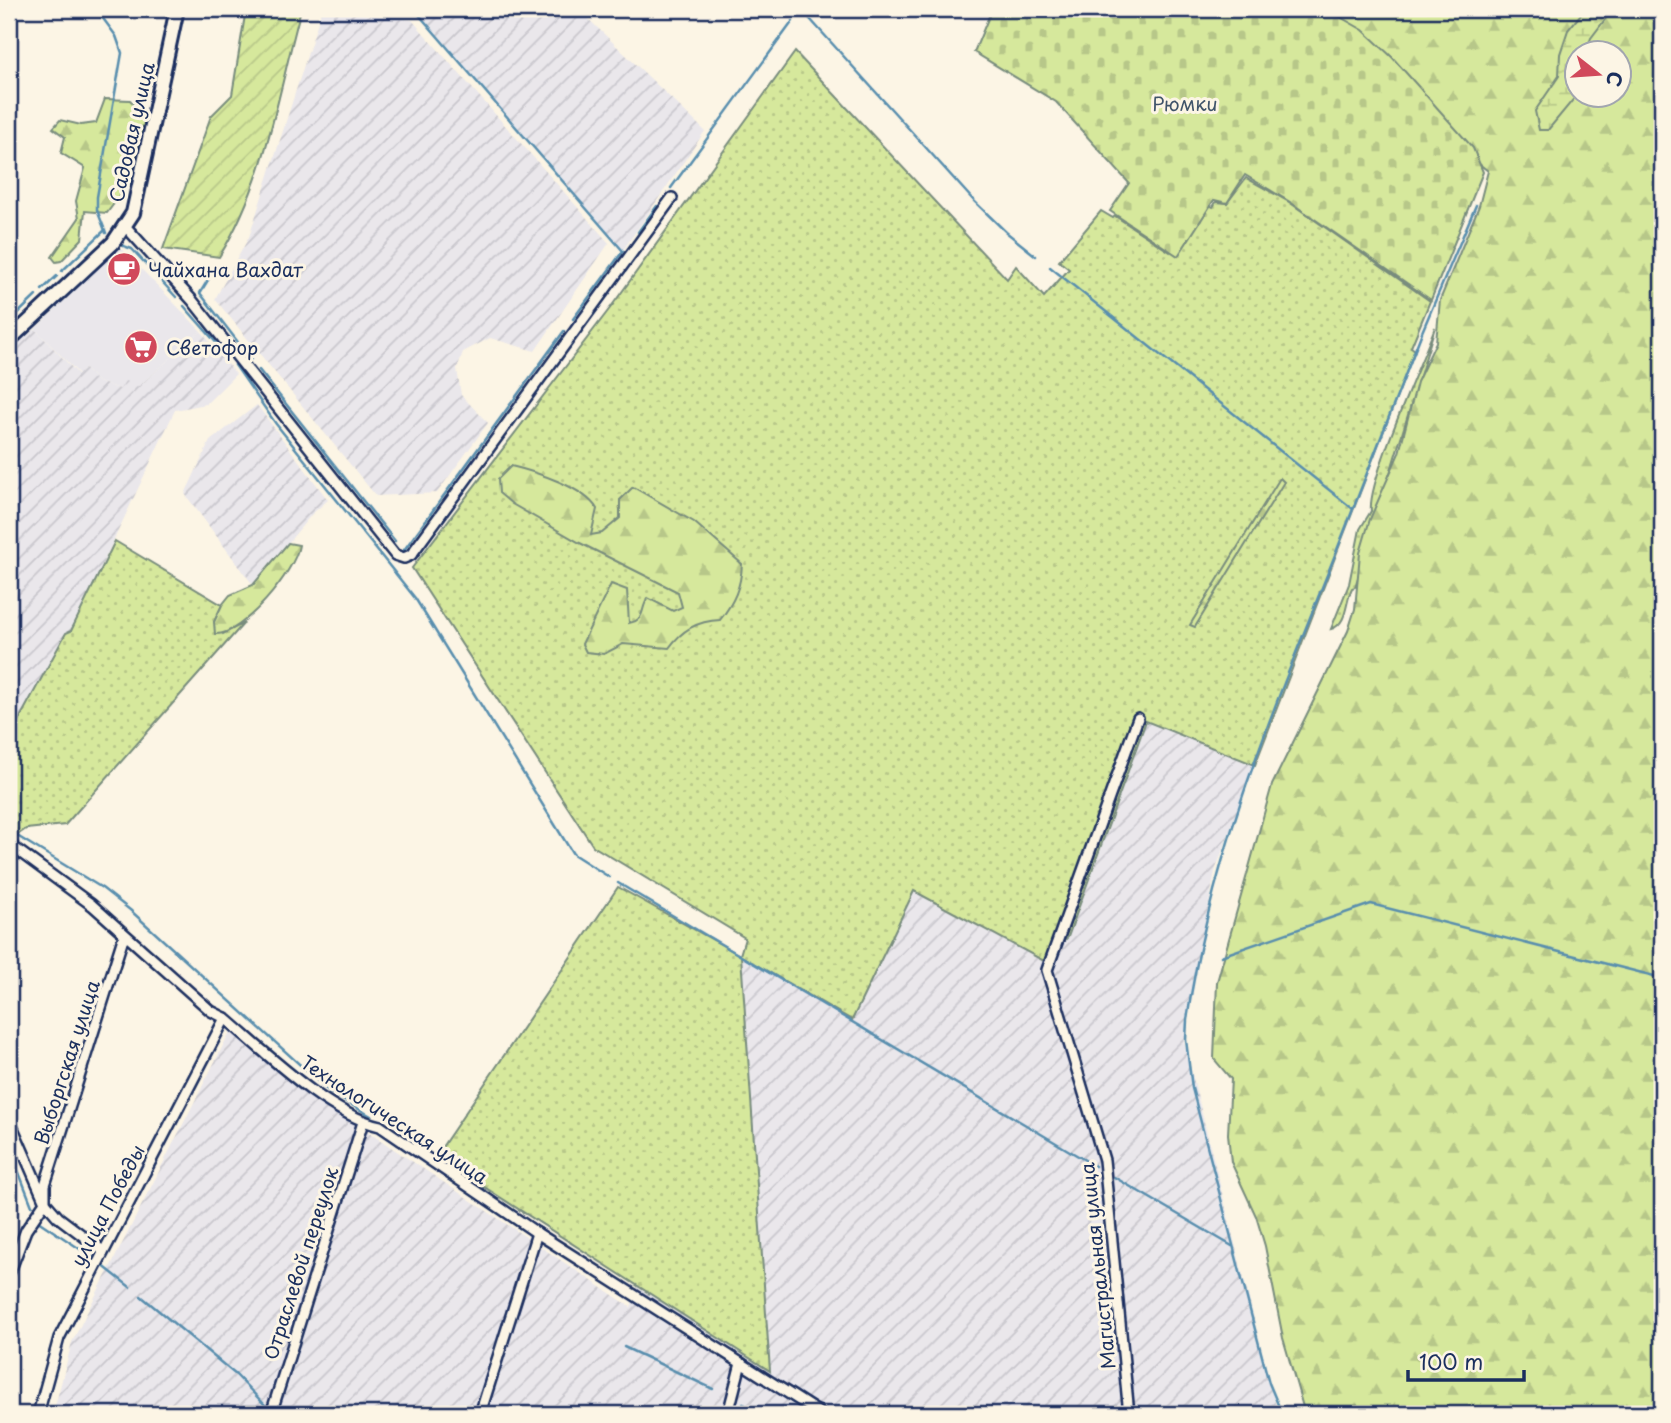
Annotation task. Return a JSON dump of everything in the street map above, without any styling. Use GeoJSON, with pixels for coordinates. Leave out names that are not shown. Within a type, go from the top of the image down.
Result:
{"type":"FeatureCollection","features":[{"type":"Feature","properties":{"kind":"main road","name":"Садовая улица"},"geometry":{"type":"LineString","coordinates":[[9,340],[99,257],[126,227],[141,186],[177,9]]}},
{"type":"Feature","properties":{"kind":"street"},"geometry":{"type":"LineString","coordinates":[[126,227],[187,294],[395,555],[404,558],[411,555],[672,198]]}},
{"type":"Feature","properties":{"kind":"street","name":"Магистральная улица"},"geometry":{"type":"LineString","coordinates":[[1129,1414],[1104,1160],[1048,970],[1138,718]]}},
{"type":"Feature","properties":{"kind":"street","name":"Технологическая улица"},"geometry":{"type":"LineString","coordinates":[[9,844],[92,905],[211,1011],[225,1018],[306,1086],[363,1122],[380,1126],[537,1233],[821,1414]]}},
{"type":"Feature","properties":{"kind":"street","name":"Выборгская улица"},"geometry":{"type":"LineString","coordinates":[[9,1274],[26,1230],[45,1202],[45,1185],[124,935]]}},
{"type":"Feature","properties":{"kind":"street","name":"улица Победы"},"geometry":{"type":"LineString","coordinates":[[38,1414],[59,1338],[225,1018]]}},
{"type":"Feature","properties":{"kind":"street"},"geometry":{"type":"LineString","coordinates":[[9,1119],[45,1202],[58,1217],[103,1251]]}},
{"type":"Feature","properties":{"kind":"street","name":"Отраслевой переулок"},"geometry":{"type":"LineString","coordinates":[[271,1414],[363,1122]]}},
{"type":"Feature","properties":{"kind":"street"},"geometry":{"type":"LineString","coordinates":[[480,1414],[537,1233]]}},
{"type":"Feature","properties":{"kind":"street"},"geometry":{"type":"LineString","coordinates":[[728,1414],[741,1363]]}},
{"type":"Feature","properties":{"kind":"shaded area"},"geometry":{"type":"Polygon","coordinates":[[[322,9],[412,20],[609,243],[535,351],[490,338],[463,352],[457,369],[461,395],[488,423],[437,493],[376,496],[215,299],[249,237],[322,9]]]}},
{"type":"Feature","properties":{"kind":"shaded area"},"geometry":{"type":"Polygon","coordinates":[[[413,9],[578,9],[705,131],[623,250],[413,9]]]}},
{"type":"Feature","properties":{"kind":"shaded area"},"geometry":{"type":"Polygon","coordinates":[[[117,250],[123,250],[201,331],[139,386],[120,389],[98,382],[85,369],[79,374],[35,329],[117,250]]]}},
{"type":"Feature","properties":{"kind":"shaded area"},"geometry":{"type":"Polygon","coordinates":[[[35,329],[78,374],[85,369],[98,382],[120,389],[125,381],[139,386],[201,331],[236,374],[206,404],[175,410],[71,631],[66,633],[9,738],[9,360],[19,351],[15,346],[35,329]]]}},
{"type":"Feature","properties":{"kind":"shaded area"},"geometry":{"type":"Polygon","coordinates":[[[257,405],[328,500],[312,514],[253,585],[185,494],[210,441],[257,405]]]}},
{"type":"Feature","properties":{"kind":"shaded area"},"geometry":{"type":"Polygon","coordinates":[[[1146,721],[1255,765],[1215,871],[1184,1042],[1278,1414],[53,1414],[72,1342],[231,1030],[305,1090],[631,1307],[638,1285],[770,1371],[740,956],[913,891],[1106,827],[1146,721]]]}},
{"type":"Feature","properties":{"kind":"green space"},"geometry":{"type":"Polygon","coordinates":[[[246,9],[301,9],[260,168],[235,228],[219,257],[163,249],[211,116],[232,95],[246,9]]]}},
{"type":"Feature","properties":{"kind":"green space","name":"Рюмки"},"geometry":{"type":"Polygon","coordinates":[[[992,9],[1326,9],[1363,30],[1392,57],[1473,148],[1483,172],[1431,300],[1290,202],[1245,175],[1227,203],[1214,200],[1178,256],[1110,211],[1129,183],[1056,102],[974,52],[992,9]]]}},
{"type":"Feature","properties":{"kind":"green space"},"geometry":{"type":"Polygon","coordinates":[[[1286,9],[1662,9],[1662,1414],[1305,1414],[1283,1338],[1265,1246],[1256,1216],[1231,1162],[1228,1134],[1231,1079],[1214,1059],[1217,982],[1272,785],[1348,631],[1355,609],[1360,553],[1370,519],[1399,453],[1417,382],[1436,342],[1440,300],[1479,206],[1488,171],[1285,12],[1286,9]]]}},
{"type":"Feature","properties":{"kind":"green space"},"geometry":{"type":"Polygon","coordinates":[[[1585,9],[1613,9],[1591,38],[1565,38],[1568,30],[1585,9]]]}},
{"type":"Feature","properties":{"kind":"green space"},"geometry":{"type":"Polygon","coordinates":[[[1562,48],[1562,108],[1566,108],[1548,130],[1539,130],[1535,111],[1559,76],[1562,48]]]}},
{"type":"Feature","properties":{"kind":"green space"},"geometry":{"type":"Polygon","coordinates":[[[795,52],[1007,279],[1016,266],[1044,297],[1069,269],[1059,261],[1101,211],[1113,218],[1115,216],[1170,252],[1204,202],[1213,207],[1216,202],[1227,203],[1246,178],[1289,202],[1430,301],[1411,347],[1415,350],[1255,765],[1146,721],[1068,937],[1044,961],[914,891],[852,1020],[741,956],[770,1371],[436,1156],[618,887],[740,955],[745,938],[593,846],[412,568],[611,307],[795,52]]]}},
{"type":"Feature","properties":{"kind":"green space"},"geometry":{"type":"Polygon","coordinates":[[[105,99],[130,100],[143,113],[145,126],[135,175],[107,213],[85,211],[82,239],[61,261],[56,262],[52,257],[79,218],[76,201],[85,168],[61,153],[65,137],[53,128],[60,120],[81,125],[96,123],[105,99]]]}},
{"type":"Feature","properties":{"kind":"green space"},"geometry":{"type":"Polygon","coordinates":[[[1435,327],[1355,587],[1352,588],[1340,622],[1331,629],[1349,584],[1360,529],[1371,511],[1377,475],[1435,327]]]}},
{"type":"Feature","properties":{"kind":"green space"},"geometry":{"type":"Polygon","coordinates":[[[511,466],[558,481],[591,501],[597,509],[591,535],[602,533],[620,518],[620,500],[633,487],[694,522],[742,564],[738,587],[725,613],[720,620],[704,622],[691,628],[679,636],[669,648],[623,644],[604,654],[586,652],[582,644],[611,584],[627,590],[629,623],[640,617],[648,598],[673,611],[682,607],[678,592],[580,543],[512,504],[499,493],[498,479],[511,466]]]}},
{"type":"Feature","properties":{"kind":"green space"},"geometry":{"type":"Polygon","coordinates":[[[1280,478],[1284,482],[1195,627],[1190,625],[1280,478]]]}},
{"type":"Feature","properties":{"kind":"green space"},"geometry":{"type":"Polygon","coordinates":[[[115,541],[222,605],[214,622],[223,634],[244,623],[65,825],[26,829],[10,840],[9,738],[66,633],[71,631],[115,541]]]}},
{"type":"Feature","properties":{"kind":"green space"},"geometry":{"type":"Polygon","coordinates":[[[288,543],[299,545],[296,556],[266,600],[239,624],[226,632],[215,634],[214,622],[230,595],[253,585],[288,543]]]}},
{"type":"Feature","properties":{"kind":"waterway"},"geometry":{"type":"LineString","coordinates":[[96,9],[116,36],[122,53],[97,197],[97,210],[106,233]]}},
{"type":"Feature","properties":{"kind":"waterway"},"geometry":{"type":"LineString","coordinates":[[414,9],[623,251],[573,319]]}},
{"type":"Feature","properties":{"kind":"waterway"},"geometry":{"type":"LineString","coordinates":[[801,9],[974,201],[1036,256]]}},
{"type":"Feature","properties":{"kind":"waterway"},"geometry":{"type":"LineString","coordinates":[[671,188],[793,21]]}},
{"type":"Feature","properties":{"kind":"waterway"},"geometry":{"type":"LineString","coordinates":[[1353,509],[1422,332],[1476,205]]}},
{"type":"Feature","properties":{"kind":"waterway"},"geometry":{"type":"LineString","coordinates":[[638,232],[657,206]]}},
{"type":"Feature","properties":{"kind":"waterway"},"geometry":{"type":"LineString","coordinates":[[62,271],[105,230]]}},
{"type":"Feature","properties":{"kind":"waterway"},"geometry":{"type":"LineString","coordinates":[[121,245],[132,249],[176,297]]}},
{"type":"Feature","properties":{"kind":"waterway"},"geometry":{"type":"LineString","coordinates":[[1050,267],[1353,509],[1255,760],[1234,823],[1199,952],[1187,1020],[1186,1040],[1192,1088],[1269,1383],[1282,1414]]}},
{"type":"Feature","properties":{"kind":"waterway"},"geometry":{"type":"LineString","coordinates":[[211,275],[200,293],[251,359]]}},
{"type":"Feature","properties":{"kind":"waterway"},"geometry":{"type":"LineString","coordinates":[[42,290],[57,276]]}},
{"type":"Feature","properties":{"kind":"waterway"},"geometry":{"type":"LineString","coordinates":[[9,322],[36,296]]}},
{"type":"Feature","properties":{"kind":"waterway"},"geometry":{"type":"LineString","coordinates":[[184,306],[226,354]]}},
{"type":"Feature","properties":{"kind":"waterway"},"geometry":{"type":"LineString","coordinates":[[404,550],[564,331]]}},
{"type":"Feature","properties":{"kind":"waterway"},"geometry":{"type":"LineString","coordinates":[[235,365],[276,424],[415,598],[573,854],[609,877]]}},
{"type":"Feature","properties":{"kind":"waterway"},"geometry":{"type":"LineString","coordinates":[[259,370],[395,541]]}},
{"type":"Feature","properties":{"kind":"waterway"},"geometry":{"type":"LineString","coordinates":[[9,831],[102,888],[130,910],[331,1093],[371,1116]]}},
{"type":"Feature","properties":{"kind":"waterway"},"geometry":{"type":"LineString","coordinates":[[618,883],[1095,1166]]}},
{"type":"Feature","properties":{"kind":"waterway"},"geometry":{"type":"LineString","coordinates":[[1221,956],[1371,904],[1662,978]]}},
{"type":"Feature","properties":{"kind":"waterway"},"geometry":{"type":"LineString","coordinates":[[9,1147],[32,1206]]}},
{"type":"Feature","properties":{"kind":"waterway"},"geometry":{"type":"LineString","coordinates":[[1114,1177],[1232,1246]]}},
{"type":"Feature","properties":{"kind":"waterway"},"geometry":{"type":"LineString","coordinates":[[38,1221],[95,1259]]}},
{"type":"Feature","properties":{"kind":"waterway"},"geometry":{"type":"LineString","coordinates":[[102,1265],[130,1287]]}},
{"type":"Feature","properties":{"kind":"waterway"},"geometry":{"type":"LineString","coordinates":[[141,1296],[236,1375],[266,1406]]}},
{"type":"Feature","properties":{"kind":"waterway"},"geometry":{"type":"LineString","coordinates":[[624,1347],[713,1389]]}},
{"type":"Feature","properties":{"kind":"waterway"},"geometry":{"type":"LineString","coordinates":[[743,1404],[766,1414]]}},
{"type":"Feature","properties":{"kind":"place","name":"Чайхана Вахдат"},"geometry":{"type":"Point","coordinates":[124,269]}},
{"type":"Feature","properties":{"kind":"place","name":"Светофор"},"geometry":{"type":"Point","coordinates":[141,347]}}]}
